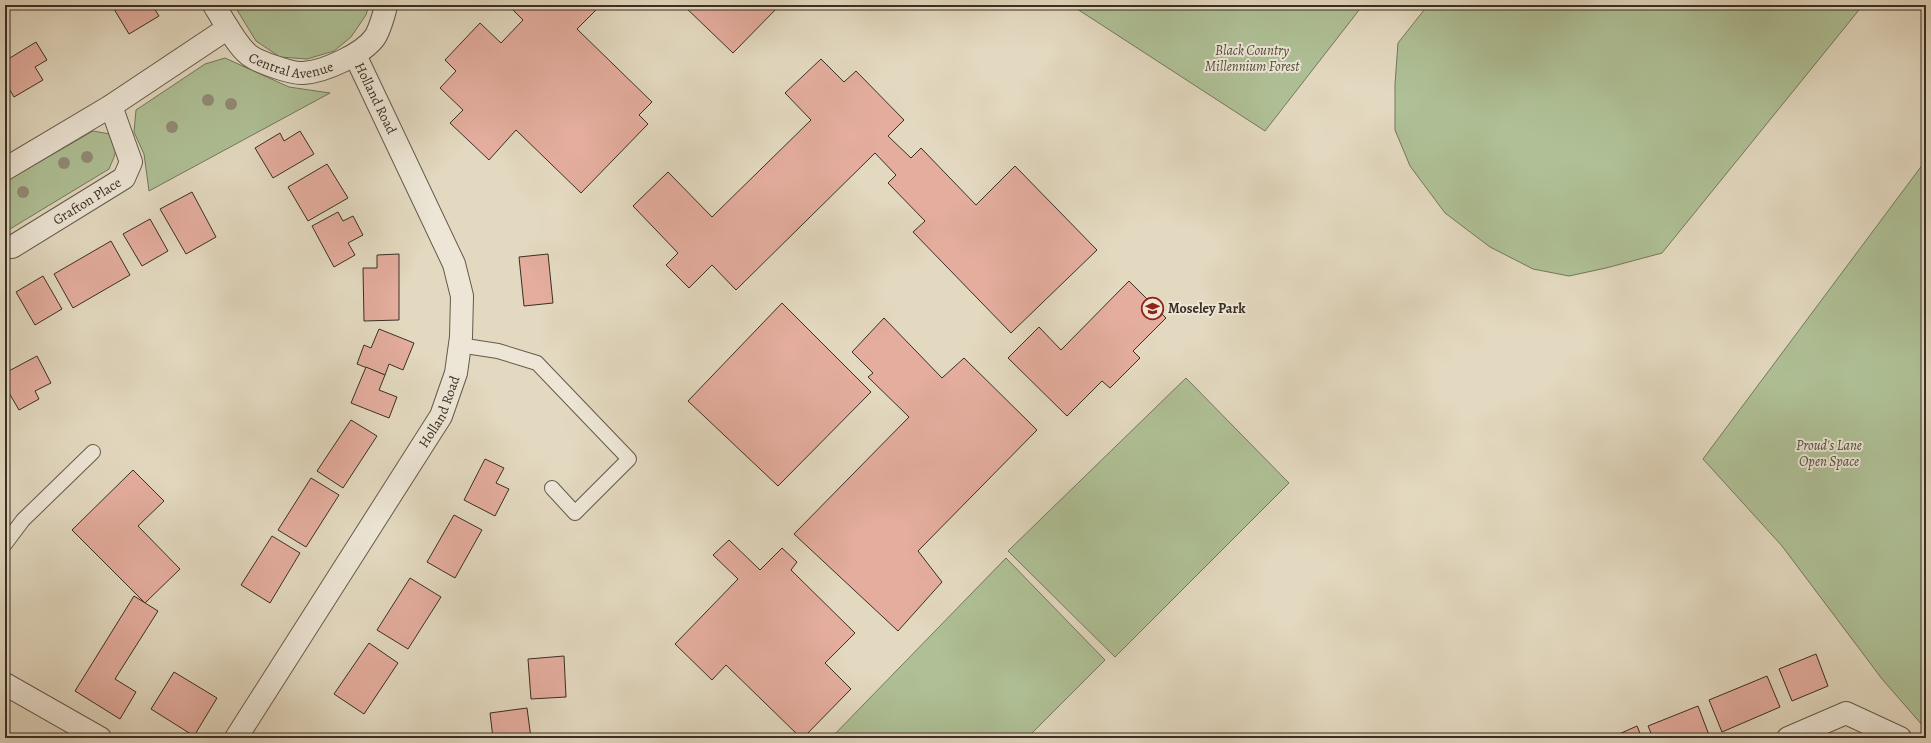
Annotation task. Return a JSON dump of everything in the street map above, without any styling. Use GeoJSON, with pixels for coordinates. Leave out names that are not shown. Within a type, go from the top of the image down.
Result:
{"type":"FeatureCollection","features":[{"type":"Feature","properties":{"kind":"street","name":"Central Avenue"},"geometry":{"type":"LineString","coordinates":[[214,5],[228,28],[249,54],[275,67],[303,74],[328,67],[355,55],[376,36],[386,5]]}},
{"type":"Feature","properties":{"kind":"street"},"geometry":{"type":"LineString","coordinates":[[5,169],[111,106],[228,28]]}},
{"type":"Feature","properties":{"kind":"street","name":"Holland Road"},"geometry":{"type":"LineString","coordinates":[[236,738],[442,416],[456,373],[462,296],[454,264],[355,55]]}},
{"type":"Feature","properties":{"kind":"street","name":"Grafton Place"},"geometry":{"type":"LineString","coordinates":[[5,246],[12,247],[124,178],[131,162],[111,106]]}},
{"type":"Feature","properties":{"kind":"street"},"geometry":{"type":"LineString","coordinates":[[5,684],[100,738]]}},
{"type":"Feature","properties":{"kind":"street"},"geometry":{"type":"LineString","coordinates":[[1788,738],[1846,713],[1900,738]]}},
{"type":"Feature","properties":{"kind":"lane"},"geometry":{"type":"LineString","coordinates":[[459,345],[498,351],[537,363],[629,459],[576,513],[552,488]]}},
{"type":"Feature","properties":{"kind":"lane"},"geometry":{"type":"LineString","coordinates":[[5,544],[23,520],[93,452]]}},
{"type":"Feature","properties":{"kind":"green space"},"geometry":{"type":"Polygon","coordinates":[[[234,5],[369,5],[366,15],[351,37],[334,51],[307,59],[280,57],[256,41],[234,5]]]}},
{"type":"Feature","properties":{"kind":"green space","name":"Black Country Millennium Forest"},"geometry":{"type":"Polygon","coordinates":[[[1071,5],[1363,5],[1265,131],[1071,5]]]}},
{"type":"Feature","properties":{"kind":"green space"},"geometry":{"type":"Polygon","coordinates":[[[1428,5],[1863,5],[1662,253],[1569,276],[1533,269],[1490,247],[1445,213],[1410,166],[1395,130],[1395,84],[1398,43],[1428,5]]]}},
{"type":"Feature","properties":{"kind":"green space"},"geometry":{"type":"Polygon","coordinates":[[[225,58],[289,87],[330,93],[149,191],[144,154],[134,132],[136,110],[205,64],[225,58]]]}},
{"type":"Feature","properties":{"kind":"green space"},"geometry":{"type":"Polygon","coordinates":[[[93,131],[110,134],[113,139],[116,151],[109,169],[5,232],[5,182],[93,131]]]}},
{"type":"Feature","properties":{"kind":"green space","name":"Proud's Lane Open Space"},"geometry":{"type":"Polygon","coordinates":[[[1926,160],[1926,725],[1923,726],[1882,679],[1782,546],[1703,459],[1926,160]]]}},
{"type":"Feature","properties":{"kind":"green space"},"geometry":{"type":"Polygon","coordinates":[[[1186,378],[1289,483],[1115,657],[1008,551],[1186,378]]]}},
{"type":"Feature","properties":{"kind":"green space"},"geometry":{"type":"Polygon","coordinates":[[[1006,558],[1105,660],[1027,738],[831,738],[1006,558]]]}},
{"type":"Feature","properties":{"kind":"building"},"geometry":{"type":"Polygon","coordinates":[[[121,5],[152,5],[159,16],[129,34],[114,9],[121,5]]]}},
{"type":"Feature","properties":{"kind":"building"},"geometry":{"type":"Polygon","coordinates":[[[508,5],[593,5],[597,9],[577,29],[652,102],[639,115],[648,124],[581,193],[516,130],[489,160],[450,123],[463,110],[440,88],[456,71],[445,60],[480,23],[501,43],[523,20],[508,5]]]}},
{"type":"Feature","properties":{"kind":"building"},"geometry":{"type":"Polygon","coordinates":[[[683,5],[780,5],[733,53],[683,5]]]}},
{"type":"Feature","properties":{"kind":"building"},"geometry":{"type":"Polygon","coordinates":[[[36,42],[47,60],[35,67],[43,80],[14,97],[5,82],[5,61],[36,42]]]}},
{"type":"Feature","properties":{"kind":"building"},"geometry":{"type":"Polygon","coordinates":[[[821,59],[844,82],[856,71],[904,120],[888,136],[911,158],[921,148],[976,205],[1015,166],[1097,250],[1011,333],[913,232],[925,221],[888,183],[896,175],[875,153],[736,290],[712,265],[689,288],[666,265],[678,253],[633,206],[668,172],[712,217],[811,120],[785,93],[821,59]]]}},
{"type":"Feature","properties":{"kind":"building"},"geometry":{"type":"Polygon","coordinates":[[[300,131],[314,154],[273,178],[255,148],[280,133],[284,141],[300,131]]]}},
{"type":"Feature","properties":{"kind":"building"},"geometry":{"type":"Polygon","coordinates":[[[327,164],[348,198],[308,221],[288,187],[327,164]]]}},
{"type":"Feature","properties":{"kind":"building"},"geometry":{"type":"Polygon","coordinates":[[[192,192],[216,237],[186,254],[160,209],[192,192]]]}},
{"type":"Feature","properties":{"kind":"building"},"geometry":{"type":"Polygon","coordinates":[[[338,212],[343,221],[353,216],[363,235],[348,243],[355,255],[334,267],[312,226],[338,212]]]}},
{"type":"Feature","properties":{"kind":"building"},"geometry":{"type":"Polygon","coordinates":[[[150,219],[168,251],[142,266],[123,234],[150,219]]]}},
{"type":"Feature","properties":{"kind":"building"},"geometry":{"type":"Polygon","coordinates":[[[111,241],[130,275],[73,308],[54,274],[111,241]]]}},
{"type":"Feature","properties":{"kind":"building"},"geometry":{"type":"Polygon","coordinates":[[[399,254],[399,320],[364,321],[363,268],[377,268],[377,255],[399,254]]]}},
{"type":"Feature","properties":{"kind":"building"},"geometry":{"type":"Polygon","coordinates":[[[548,254],[553,303],[524,306],[519,257],[548,254]]]}},
{"type":"Feature","properties":{"kind":"building"},"geometry":{"type":"Polygon","coordinates":[[[43,276],[62,309],[35,325],[16,292],[43,276]]]}},
{"type":"Feature","properties":{"kind":"building"},"geometry":{"type":"Polygon","coordinates":[[[1129,281],[1166,318],[1133,351],[1140,358],[1110,388],[1102,381],[1067,416],[1008,358],[1039,327],[1061,350],[1129,281]]]}},
{"type":"Feature","properties":{"kind":"building"},"geometry":{"type":"Polygon","coordinates":[[[782,303],[871,392],[778,486],[688,401],[782,303]]]}},
{"type":"Feature","properties":{"kind":"building"},"geometry":{"type":"Polygon","coordinates":[[[884,318],[942,378],[964,358],[1037,430],[918,551],[942,582],[898,631],[794,534],[909,417],[868,377],[873,373],[852,352],[884,318]]]}},
{"type":"Feature","properties":{"kind":"building"},"geometry":{"type":"Polygon","coordinates":[[[379,329],[414,343],[403,370],[389,364],[385,375],[357,364],[364,345],[371,348],[379,329]]]}},
{"type":"Feature","properties":{"kind":"building"},"geometry":{"type":"Polygon","coordinates":[[[37,356],[51,383],[35,391],[39,399],[19,410],[5,386],[5,373],[37,356]]]}},
{"type":"Feature","properties":{"kind":"building"},"geometry":{"type":"Polygon","coordinates":[[[366,367],[385,375],[379,390],[397,397],[389,418],[351,403],[366,367]]]}},
{"type":"Feature","properties":{"kind":"building"},"geometry":{"type":"Polygon","coordinates":[[[351,420],[377,436],[343,488],[317,471],[351,420]]]}},
{"type":"Feature","properties":{"kind":"building"},"geometry":{"type":"Polygon","coordinates":[[[485,459],[504,468],[496,483],[509,489],[495,516],[464,500],[485,459]]]}},
{"type":"Feature","properties":{"kind":"building"},"geometry":{"type":"Polygon","coordinates":[[[133,470],[164,501],[138,526],[180,569],[145,603],[72,530],[133,470]]]}},
{"type":"Feature","properties":{"kind":"building"},"geometry":{"type":"Polygon","coordinates":[[[311,478],[339,495],[306,547],[278,530],[311,478]]]}},
{"type":"Feature","properties":{"kind":"building"},"geometry":{"type":"Polygon","coordinates":[[[454,515],[482,530],[455,578],[427,562],[454,515]]]}},
{"type":"Feature","properties":{"kind":"building"},"geometry":{"type":"Polygon","coordinates":[[[272,536],[300,553],[270,603],[241,585],[272,536]]]}},
{"type":"Feature","properties":{"kind":"building"},"geometry":{"type":"Polygon","coordinates":[[[729,540],[760,570],[782,548],[797,562],[791,570],[855,633],[825,663],[851,689],[803,738],[801,738],[726,665],[712,680],[675,644],[738,579],[713,555],[729,540]]]}},
{"type":"Feature","properties":{"kind":"building"},"geometry":{"type":"Polygon","coordinates":[[[410,578],[441,597],[408,649],[377,630],[410,578]]]}},
{"type":"Feature","properties":{"kind":"building"},"geometry":{"type":"Polygon","coordinates":[[[134,596],[158,611],[115,679],[136,692],[120,719],[75,691],[134,596]]]}},
{"type":"Feature","properties":{"kind":"building"},"geometry":{"type":"Polygon","coordinates":[[[369,643],[398,663],[364,714],[334,694],[369,643]]]}},
{"type":"Feature","properties":{"kind":"building"},"geometry":{"type":"Polygon","coordinates":[[[1816,654],[1828,686],[1792,701],[1779,669],[1816,654]]]}},
{"type":"Feature","properties":{"kind":"building"},"geometry":{"type":"Polygon","coordinates":[[[564,656],[566,697],[531,699],[528,659],[564,656]]]}},
{"type":"Feature","properties":{"kind":"building"},"geometry":{"type":"Polygon","coordinates":[[[174,672],[217,698],[194,736],[151,709],[174,672]]]}},
{"type":"Feature","properties":{"kind":"building"},"geometry":{"type":"Polygon","coordinates":[[[1767,676],[1780,707],[1722,732],[1709,700],[1767,676]]]}},
{"type":"Feature","properties":{"kind":"building"},"geometry":{"type":"Polygon","coordinates":[[[1698,706],[1709,735],[1701,738],[1653,738],[1648,726],[1698,706]]]}},
{"type":"Feature","properties":{"kind":"building"},"geometry":{"type":"Polygon","coordinates":[[[527,708],[531,738],[493,738],[490,713],[527,708]]]}},
{"type":"Feature","properties":{"kind":"building"},"geometry":{"type":"Polygon","coordinates":[[[1637,726],[1642,738],[1610,738],[1637,726]]]}},
{"type":"Feature","properties":{"kind":"building"},"geometry":{"type":"Polygon","coordinates":[[[22,733],[28,738],[17,738],[22,733]]]}},
{"type":"Feature","properties":{"kind":"place","name":"Moseley Park"},"geometry":{"type":"Point","coordinates":[1152,308]}}]}
